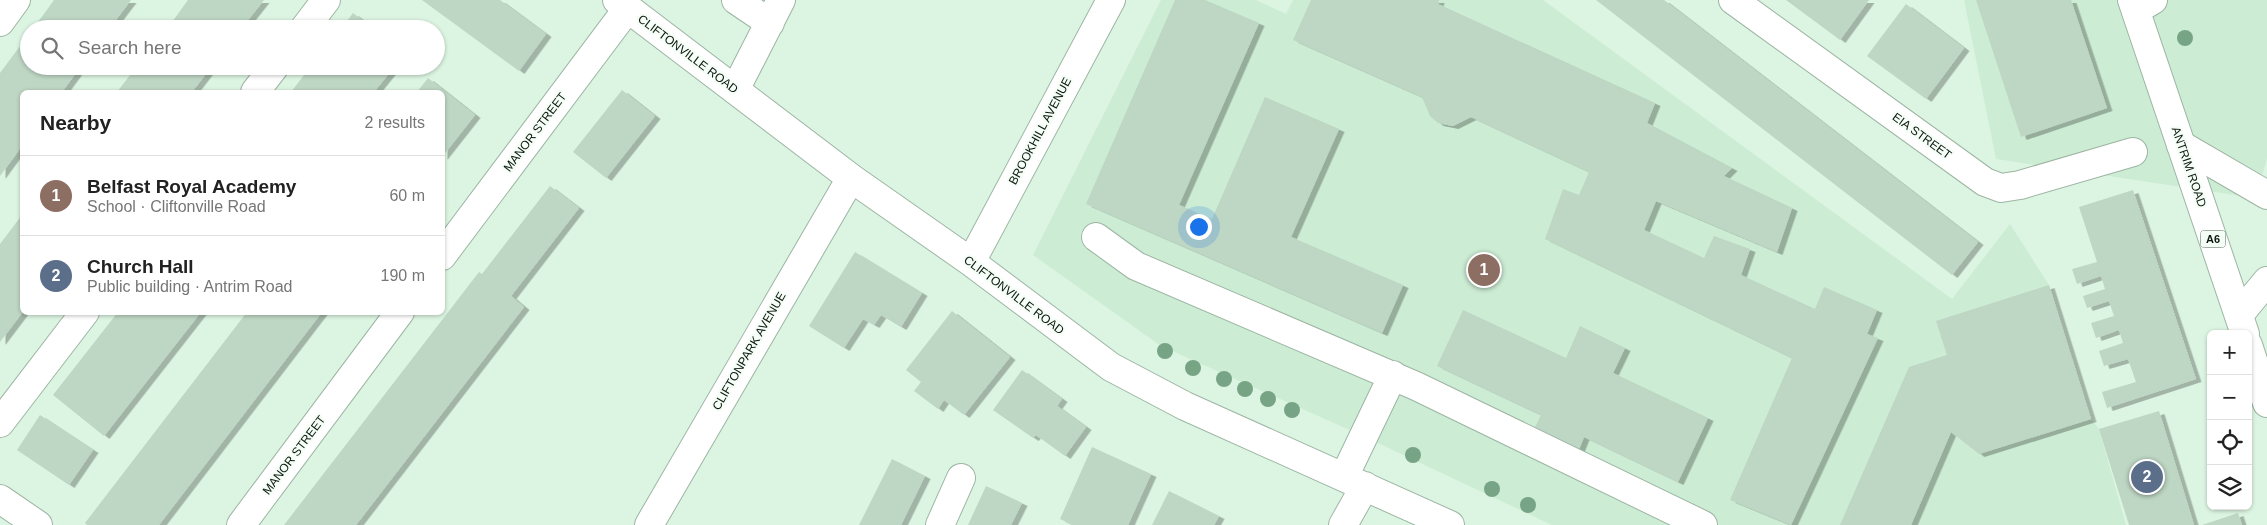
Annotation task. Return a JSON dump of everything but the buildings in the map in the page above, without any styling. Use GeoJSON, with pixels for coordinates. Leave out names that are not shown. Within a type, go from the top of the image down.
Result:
{"type":"FeatureCollection","features":[{"type":"Feature","properties":{"kind":"street"},"geometry":{"type":"LineString","coordinates":[[0,22],[16,0]]}},
{"type":"Feature","properties":{"kind":"street"},"geometry":{"type":"LineString","coordinates":[[311,20],[326,0]]}},
{"type":"Feature","properties":{"kind":"street"},"geometry":{"type":"LineString","coordinates":[[735,90],[776,11],[736,0]]}},
{"type":"Feature","properties":{"kind":"street","name":"BROOKHILL AVENUE"},"geometry":{"type":"LineString","coordinates":[[970,262],[1111,0]]}},
{"type":"Feature","properties":{"kind":"street","name":"EIA STREET"},"geometry":{"type":"LineString","coordinates":[[1733,0],[1985,182],[2001,188],[2020,185],[2133,152]]}},
{"type":"Feature","properties":{"kind":"street","name":"ANTRIM ROAD"},"geometry":{"type":"LineString","coordinates":[[2140,3],[2181,144],[2242,324]]}},
{"type":"Feature","properties":{"kind":"street","name":"CLIFTONVILLE ROAD"},"geometry":{"type":"LineString","coordinates":[[622,4],[851,178],[970,262],[1111,367],[1185,406],[1450,525]]}},
{"type":"Feature","properties":{"kind":"street","name":"MANOR STREET"},"geometry":{"type":"LineString","coordinates":[[445,252],[622,4]]}},
{"type":"Feature","properties":{"kind":"street"},"geometry":{"type":"LineString","coordinates":[[257,90],[268,75]]}},
{"type":"Feature","properties":{"kind":"street"},"geometry":{"type":"LineString","coordinates":[[2181,144],[2267,195]]}},
{"type":"Feature","properties":{"kind":"street","name":"CLIFTONPARK AVENUE"},"geometry":{"type":"LineString","coordinates":[[649,525],[851,178]]}},
{"type":"Feature","properties":{"kind":"street"},"geometry":{"type":"LineString","coordinates":[[1096,237],[1136,266],[1393,375],[1704,525]]}},
{"type":"Feature","properties":{"kind":"street"},"geometry":{"type":"LineString","coordinates":[[2242,324],[2267,281]]}},
{"type":"Feature","properties":{"kind":"street"},"geometry":{"type":"LineString","coordinates":[[0,423],[84,315]]}},
{"type":"Feature","properties":{"kind":"street","name":"MANOR STREET"},"geometry":{"type":"LineString","coordinates":[[241,525],[398,315]]}},
{"type":"Feature","properties":{"kind":"street"},"geometry":{"type":"LineString","coordinates":[[2252,357],[2267,403]]}},
{"type":"Feature","properties":{"kind":"street"},"geometry":{"type":"LineString","coordinates":[[1343,525],[1355,482],[1393,375]]}},
{"type":"Feature","properties":{"kind":"street"},"geometry":{"type":"LineString","coordinates":[[940,525],[961,478]]}},
{"type":"Feature","properties":{"kind":"street"},"geometry":{"type":"LineString","coordinates":[[0,499],[38,525]]}},
{"type":"Feature","properties":{"kind":"shaded area"},"geometry":{"type":"Polygon","coordinates":[[[1161,0],[1256,0],[1286,14],[1293,0],[1543,0],[1952,299],[2010,224],[2049,285],[2091,419],[2099,429],[2126,525],[1552,525],[1363,436],[1161,346],[1033,255],[1161,0]]]}},
{"type":"Feature","properties":{"kind":"shaded area"},"geometry":{"type":"Polygon","coordinates":[[[1964,0],[2267,0],[2267,159],[2255,198],[1996,159],[1964,0]]]}},
{"type":"Feature","properties":{"kind":"place","name":"Belfast Royal Academy"},"geometry":{"type":"Point","coordinates":[1484,270]}},
{"type":"Feature","properties":{"kind":"place","name":"Church Hall"},"geometry":{"type":"Point","coordinates":[2147,477]}}]}
